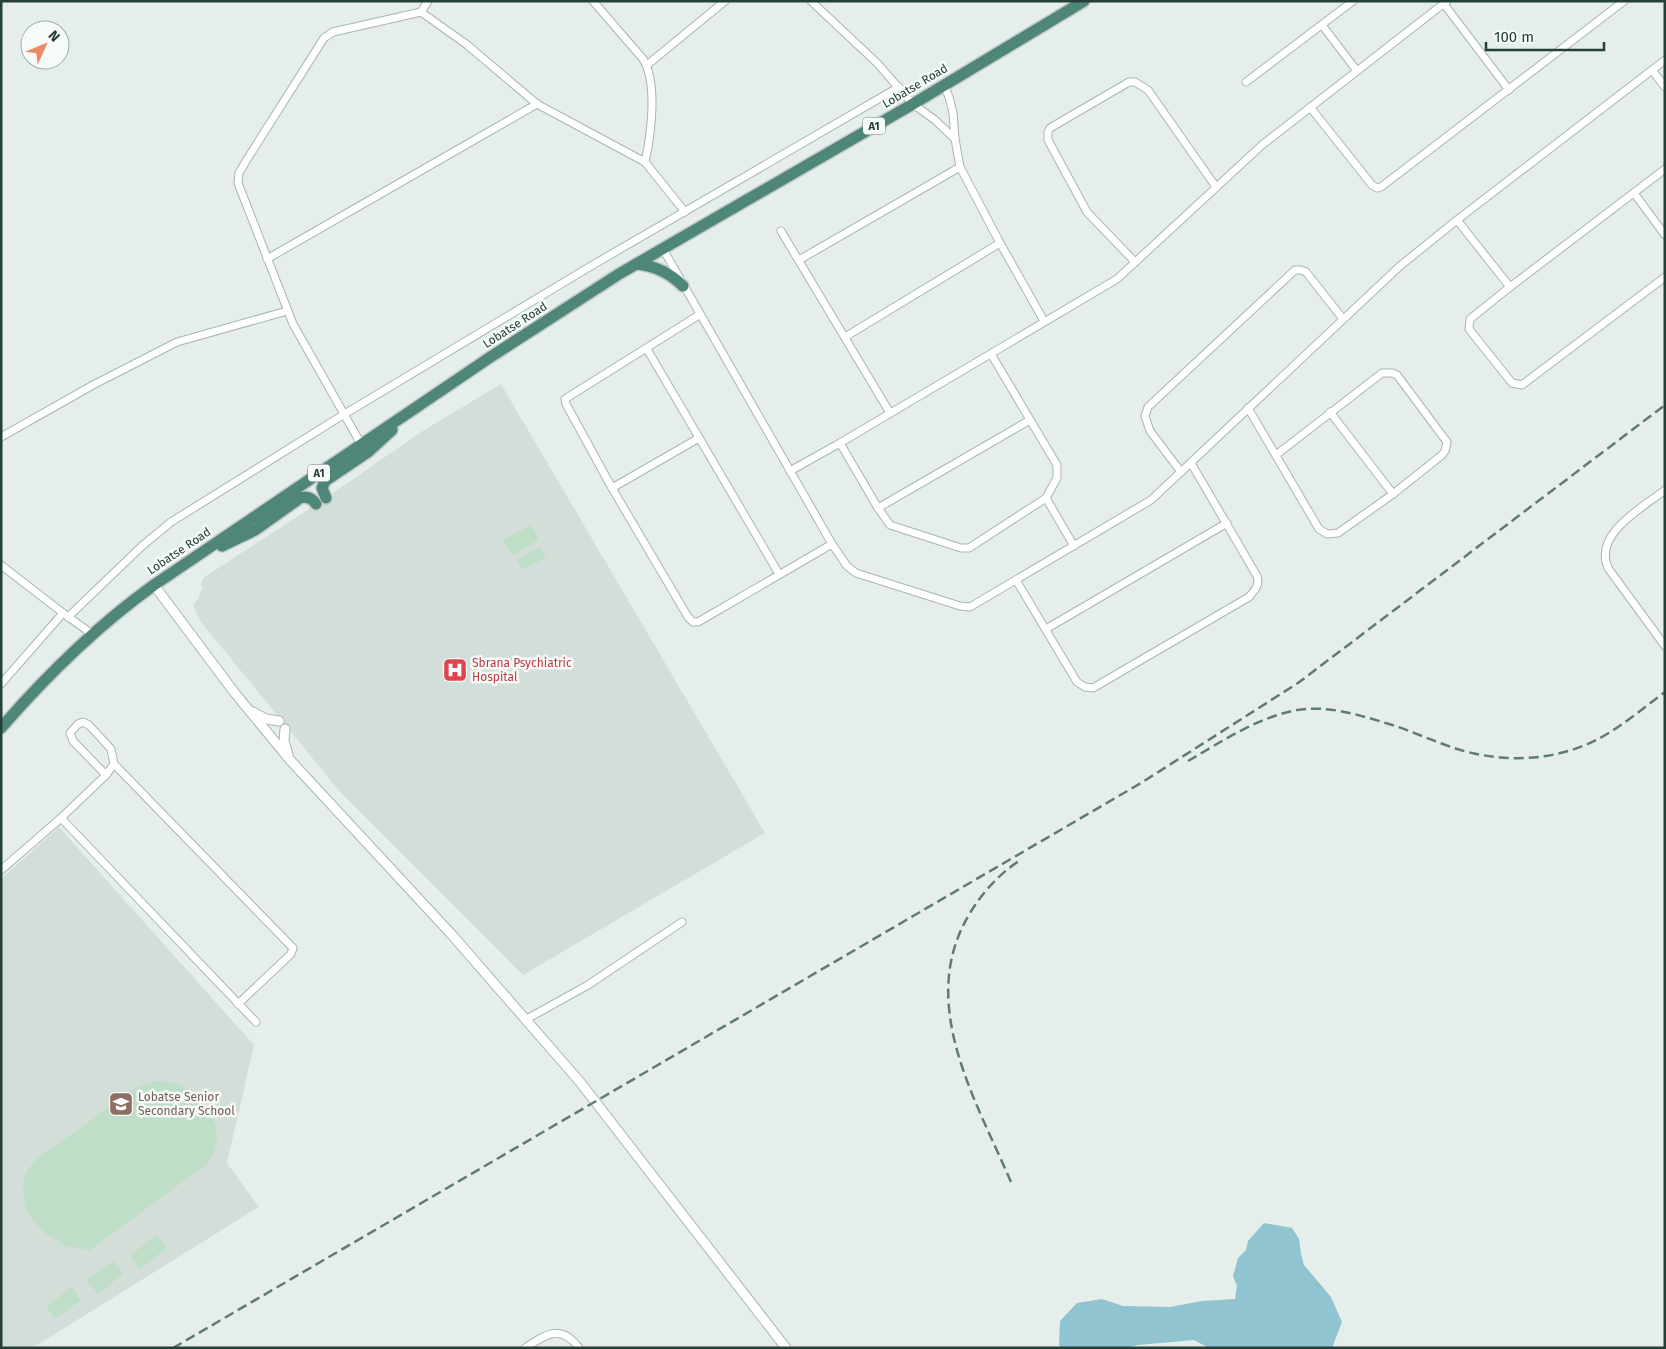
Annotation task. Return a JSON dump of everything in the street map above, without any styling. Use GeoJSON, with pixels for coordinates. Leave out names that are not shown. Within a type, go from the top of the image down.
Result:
{"type":"FeatureCollection","features":[{"type":"Feature","properties":{"kind":"highway","name":"Lobatse Road"},"geometry":{"type":"LineString","coordinates":[[1,728],[52,672],[122,608],[423,402],[637,264],[912,104],[1084,1]]}},
{"type":"Feature","properties":{"kind":"highway"},"geometry":{"type":"LineString","coordinates":[[637,264],[657,268],[672,276],[683,286]]}},
{"type":"Feature","properties":{"kind":"highway"},"geometry":{"type":"LineString","coordinates":[[326,498],[322,488],[325,481],[368,452],[423,402]]}},
{"type":"Feature","properties":{"kind":"highway"},"geometry":{"type":"LineString","coordinates":[[191,560],[246,535],[300,498],[314,500],[316,504]]}},
{"type":"Feature","properties":{"kind":"street"},"geometry":{"type":"LineString","coordinates":[[361,444],[287,311],[238,183],[239,173],[324,38],[332,32],[421,12],[428,1]]}},
{"type":"Feature","properties":{"kind":"street"},"geometry":{"type":"LineString","coordinates":[[593,1],[646,65],[650,75],[650,138],[646,162]]}},
{"type":"Feature","properties":{"kind":"street"},"geometry":{"type":"LineString","coordinates":[[646,65],[725,1]]}},
{"type":"Feature","properties":{"kind":"street"},"geometry":{"type":"LineString","coordinates":[[811,1],[857,43],[899,87],[912,104],[935,120],[955,139]]}},
{"type":"Feature","properties":{"kind":"street"},"geometry":{"type":"LineString","coordinates":[[1246,82],[1353,1]]}},
{"type":"Feature","properties":{"kind":"street"},"geometry":{"type":"LineString","coordinates":[[1310,107],[1372,185],[1380,187],[1624,1]]}},
{"type":"Feature","properties":{"kind":"street"},"geometry":{"type":"LineString","coordinates":[[790,471],[1116,279],[1262,145],[1446,3],[1509,90]]}},
{"type":"Feature","properties":{"kind":"street"},"geometry":{"type":"LineString","coordinates":[[421,12],[466,44],[537,104],[646,162],[685,212]]}},
{"type":"Feature","properties":{"kind":"street"},"geometry":{"type":"LineString","coordinates":[[1322,25],[1357,71]]}},
{"type":"Feature","properties":{"kind":"street"},"geometry":{"type":"LineString","coordinates":[[663,249],[832,544],[847,566],[856,573],[964,607],[972,606],[1151,500],[1400,266],[1665,60]]}},
{"type":"Feature","properties":{"kind":"street"},"geometry":{"type":"LineString","coordinates":[[1652,70],[1665,87]]}},
{"type":"Feature","properties":{"kind":"street"},"geometry":{"type":"LineString","coordinates":[[1135,262],[1084,208],[1048,140],[1050,128],[1129,82],[1135,82],[1148,90],[1216,187]]}},
{"type":"Feature","properties":{"kind":"street"},"geometry":{"type":"LineString","coordinates":[[944,85],[953,113],[960,166],[1044,322]]}},
{"type":"Feature","properties":{"kind":"street"},"geometry":{"type":"LineString","coordinates":[[1,684],[65,615],[164,527],[343,414],[591,266],[899,87]]}},
{"type":"Feature","properties":{"kind":"street"},"geometry":{"type":"LineString","coordinates":[[267,259],[537,104]]}},
{"type":"Feature","properties":{"kind":"street"},"geometry":{"type":"LineString","coordinates":[[799,260],[960,166]]}},
{"type":"Feature","properties":{"kind":"street"},"geometry":{"type":"LineString","coordinates":[[1665,169],[1510,287],[1470,319],[1468,326],[1470,332],[1512,384],[1518,386],[1522,385],[1665,277]]}},
{"type":"Feature","properties":{"kind":"street"},"geometry":{"type":"LineString","coordinates":[[1634,193],[1665,235]]}},
{"type":"Feature","properties":{"kind":"street"},"geometry":{"type":"LineString","coordinates":[[1457,220],[1510,287]]}},
{"type":"Feature","properties":{"kind":"street"},"geometry":{"type":"LineString","coordinates":[[781,232],[890,413]]}},
{"type":"Feature","properties":{"kind":"street"},"geometry":{"type":"LineString","coordinates":[[845,337],[1000,243]]}},
{"type":"Feature","properties":{"kind":"street"},"geometry":{"type":"LineString","coordinates":[[1181,472],[1150,431],[1145,420],[1148,407],[1295,270],[1306,272],[1343,319]]}},
{"type":"Feature","properties":{"kind":"street"},"geometry":{"type":"LineString","coordinates":[[1,436],[93,385],[177,342],[287,311]]}},
{"type":"Feature","properties":{"kind":"street"},"geometry":{"type":"LineString","coordinates":[[700,315],[566,398],[565,400],[612,488],[683,609],[693,622],[698,622],[832,544]]}},
{"type":"Feature","properties":{"kind":"street"},"geometry":{"type":"LineString","coordinates":[[647,349],[779,574]]}},
{"type":"Feature","properties":{"kind":"street"},"geometry":{"type":"LineString","coordinates":[[840,443],[888,524],[969,548],[1046,498],[1056,478],[1058,468],[991,354]]}},
{"type":"Feature","properties":{"kind":"street"},"geometry":{"type":"LineString","coordinates":[[1248,408],[1319,529],[1323,533],[1338,533],[1393,494],[1442,455],[1447,442],[1397,374],[1382,373],[1276,455]]}},
{"type":"Feature","properties":{"kind":"street"},"geometry":{"type":"LineString","coordinates":[[1330,412],[1393,494]]}},
{"type":"Feature","properties":{"kind":"street"},"geometry":{"type":"LineString","coordinates":[[878,508],[1030,420]]}},
{"type":"Feature","properties":{"kind":"street"},"geometry":{"type":"LineString","coordinates":[[612,488],[699,438]]}},
{"type":"Feature","properties":{"kind":"street"},"geometry":{"type":"LineString","coordinates":[[1016,580],[1077,682],[1085,687],[1093,688],[1249,597],[1258,583],[1256,576],[1191,463]]}},
{"type":"Feature","properties":{"kind":"street"},"geometry":{"type":"LineString","coordinates":[[1665,490],[1619,525],[1607,544],[1604,556],[1608,568],[1665,646]]}},
{"type":"Feature","properties":{"kind":"street"},"geometry":{"type":"LineString","coordinates":[[1046,498],[1074,546]]}},
{"type":"Feature","properties":{"kind":"street"},"geometry":{"type":"LineString","coordinates":[[1046,629],[1227,523]]}},
{"type":"Feature","properties":{"kind":"street"},"geometry":{"type":"LineString","coordinates":[[1,565],[92,634]]}},
{"type":"Feature","properties":{"kind":"street"},"geometry":{"type":"LineString","coordinates":[[154,585],[248,710],[290,760],[453,936],[595,1101],[786,1348]]}},
{"type":"Feature","properties":{"kind":"street"},"geometry":{"type":"LineString","coordinates":[[248,710],[266,719],[279,721]]}},
{"type":"Feature","properties":{"kind":"street"},"geometry":{"type":"LineString","coordinates":[[106,775],[73,741],[70,733],[78,724],[83,722],[89,725],[111,749],[114,764],[293,948],[291,954],[238,1004]]}},
{"type":"Feature","properties":{"kind":"street"},"geometry":{"type":"LineString","coordinates":[[285,729],[284,741],[290,760]]}},
{"type":"Feature","properties":{"kind":"street"},"geometry":{"type":"LineString","coordinates":[[1,870],[61,818],[106,775],[114,764]]}},
{"type":"Feature","properties":{"kind":"street"},"geometry":{"type":"LineString","coordinates":[[61,818],[256,1022]]}},
{"type":"Feature","properties":{"kind":"street"},"geometry":{"type":"LineString","coordinates":[[525,1020],[588,985],[682,922]]}},
{"type":"Feature","properties":{"kind":"street"},"geometry":{"type":"LineString","coordinates":[[525,1348],[550,1333],[559,1333],[567,1336],[578,1348]]}},
{"type":"Feature","properties":{"kind":"shaded area","name":"Sbrana Psychiatric Hospital"},"geometry":{"type":"Polygon","coordinates":[[[501,384],[765,833],[523,975],[341,793],[200,621],[193,605],[203,587],[201,584],[203,578],[326,498],[421,432],[501,384]]]}},
{"type":"Feature","properties":{"kind":"shaded area","name":"Lobatse Senior Secondary School"},"geometry":{"type":"Polygon","coordinates":[[[59,827],[254,1045],[227,1163],[259,1207],[32,1348],[1,1348],[1,879],[59,827]]]}},
{"type":"Feature","properties":{"kind":"green space"},"geometry":{"type":"Polygon","coordinates":[[[531,525],[539,540],[512,555],[503,540],[531,525]]]}},
{"type":"Feature","properties":{"kind":"green space"},"geometry":{"type":"Polygon","coordinates":[[[540,547],[546,557],[523,570],[517,560],[540,547]]]}},
{"type":"Feature","properties":{"kind":"green space"},"geometry":{"type":"Polygon","coordinates":[[[156,1081],[176,1083],[187,1088],[196,1095],[209,1112],[214,1122],[217,1143],[208,1163],[90,1250],[66,1246],[42,1231],[26,1209],[23,1191],[25,1173],[37,1159],[137,1087],[156,1081]]]}},
{"type":"Feature","properties":{"kind":"green space"},"geometry":{"type":"Polygon","coordinates":[[[157,1235],[167,1248],[140,1269],[130,1255],[157,1235]]]}},
{"type":"Feature","properties":{"kind":"green space"},"geometry":{"type":"Polygon","coordinates":[[[113,1261],[123,1274],[98,1294],[87,1280],[113,1261]]]}},
{"type":"Feature","properties":{"kind":"green space"},"geometry":{"type":"Polygon","coordinates":[[[72,1287],[81,1300],[55,1319],[46,1306],[72,1287]]]}},
{"type":"Feature","properties":{"kind":"water"},"geometry":{"type":"Polygon","coordinates":[[[1264,1223],[1292,1228],[1299,1239],[1304,1265],[1331,1297],[1342,1322],[1332,1348],[1209,1348],[1194,1340],[1123,1348],[1061,1348],[1059,1345],[1060,1321],[1077,1303],[1102,1299],[1123,1306],[1170,1307],[1202,1301],[1235,1299],[1237,1286],[1233,1276],[1238,1258],[1246,1250],[1248,1241],[1264,1223]]]}},
{"type":"Feature","properties":{"kind":"railway"},"geometry":{"type":"LineString","coordinates":[[173,1348],[1141,783],[1298,683],[1665,405]]}},
{"type":"Feature","properties":{"kind":"railway"},"geometry":{"type":"LineString","coordinates":[[1188,761],[1254,724],[1282,713],[1309,709],[1332,710],[1366,717],[1464,751],[1482,755],[1519,758],[1537,757],[1556,754],[1590,743],[1622,724],[1665,692]]}},
{"type":"Feature","properties":{"kind":"railway"},"geometry":{"type":"LineString","coordinates":[[1011,1182],[968,1083],[957,1049],[950,1015],[949,981],[955,947],[970,913],[992,884],[1019,861]]}},
{"type":"Feature","properties":{"kind":"place","name":"Sbrana Psychiatric Hospital"},"geometry":{"type":"Point","coordinates":[455,670]}},
{"type":"Feature","properties":{"kind":"place","name":"Lobatse Senior Secondary School"},"geometry":{"type":"Point","coordinates":[121,1104]}}]}
